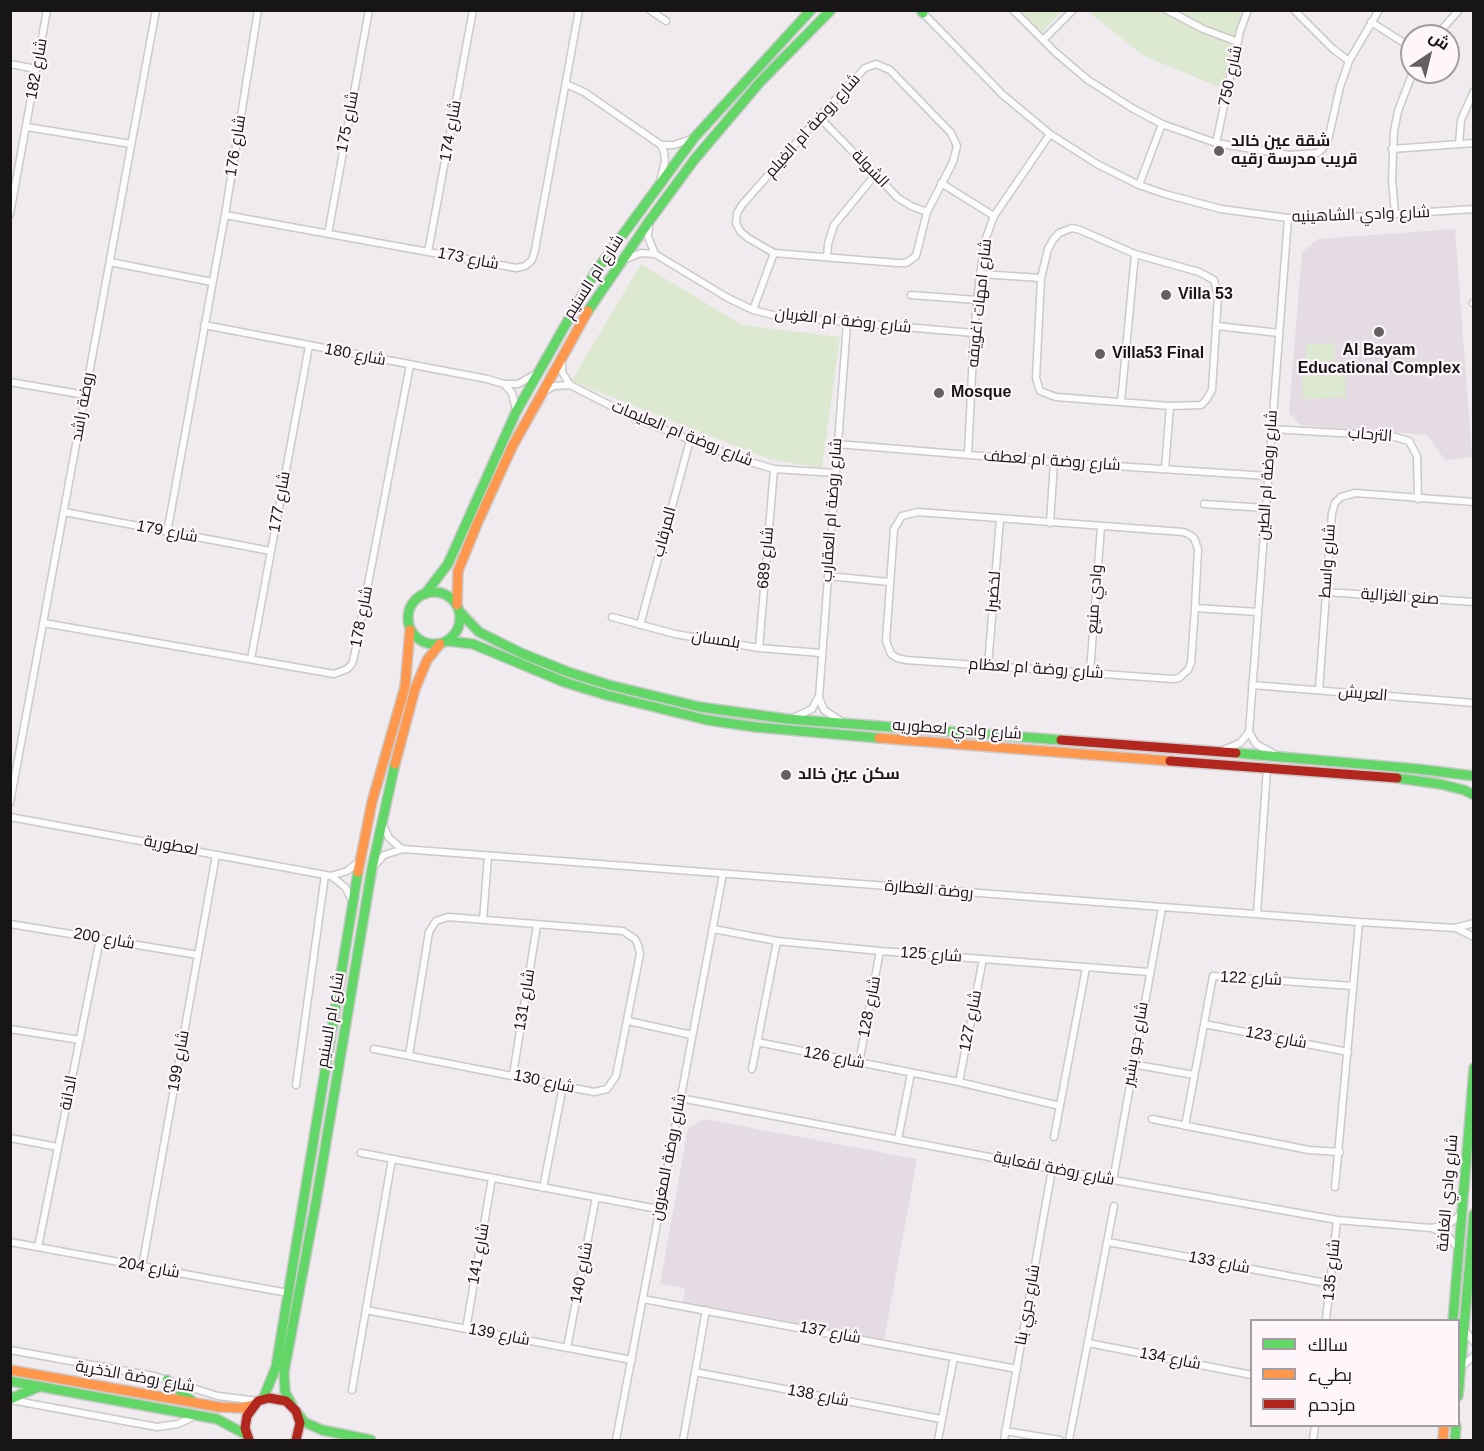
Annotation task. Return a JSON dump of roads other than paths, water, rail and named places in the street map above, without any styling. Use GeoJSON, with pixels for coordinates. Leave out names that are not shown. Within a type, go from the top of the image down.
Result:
{"type":"FeatureCollection","features":[{"type":"Feature","properties":{"kind":"main road","name":"شارع ام السنيم"},"geometry":{"type":"LineString","coordinates":[[425,594],[448,564],[490,465],[516,412],[596,271],[694,138],[809,10]]}},
{"type":"Feature","properties":{"kind":"main road","name":"شارع ام السنيم"},"geometry":{"type":"LineString","coordinates":[[458,608],[456,584],[463,556],[512,447],[592,303],[650,220],[728,119],[790,50],[831,10]]}},
{"type":"Feature","properties":{"kind":"main road"},"geometry":{"type":"LineString","coordinates":[[425,594],[442,594],[458,608],[459,628],[444,642],[423,642],[410,630],[408,621],[412,605],[417,598],[425,594]]}},
{"type":"Feature","properties":{"kind":"main road","name":"شارع وادي لعطوريه"},"geometry":{"type":"LineString","coordinates":[[458,608],[479,632],[493,641],[568,672],[645,695],[747,715],[849,725],[1282,757],[1473,776]]}},
{"type":"Feature","properties":{"kind":"main road","name":"شارع ام السنيم"},"geometry":{"type":"LineString","coordinates":[[248,1438],[247,1416],[259,1402],[276,1367],[360,861],[375,791],[405,687],[410,630]]}},
{"type":"Feature","properties":{"kind":"main road","name":"شارع ام السنيم"},"geometry":{"type":"LineString","coordinates":[[296,1411],[285,1392],[284,1372],[316,1202],[372,868],[397,756],[415,689],[427,660],[444,642]]}},
{"type":"Feature","properties":{"kind":"main road","name":"شارع وادي لعطوريه"},"geometry":{"type":"LineString","coordinates":[[444,642],[473,644],[527,668],[642,706],[755,728],[1411,780],[1455,788],[1473,795]]}},
{"type":"Feature","properties":{"kind":"main road","name":"شارع وادي الغافة"},"geometry":{"type":"LineString","coordinates":[[1453,1319],[1473,1068]]}},
{"type":"Feature","properties":{"kind":"main road","name":"شارع وادي الغافة"},"geometry":{"type":"LineString","coordinates":[[1460,1377],[1473,1214]]}},
{"type":"Feature","properties":{"kind":"main road","name":"شارع روضة الذخرية"},"geometry":{"type":"LineString","coordinates":[[10,1370],[232,1408],[278,1398],[296,1411]]}},
{"type":"Feature","properties":{"kind":"main road"},"geometry":{"type":"LineString","coordinates":[[167,1380],[194,1403]]}},
{"type":"Feature","properties":{"kind":"main road","name":"شارع روضة الذخرية"},"geometry":{"type":"LineString","coordinates":[[10,1381],[217,1419],[248,1438]]}},
{"type":"Feature","properties":{"kind":"main road"},"geometry":{"type":"LineString","coordinates":[[10,1399],[40,1386]]}},
{"type":"Feature","properties":{"kind":"main road"},"geometry":{"type":"LineString","coordinates":[[296,1411],[300,1423],[296,1440]]}},
{"type":"Feature","properties":{"kind":"main road"},"geometry":{"type":"LineString","coordinates":[[296,1411],[304,1422],[322,1430],[371,1440]]}},
{"type":"Feature","properties":{"kind":"street","name":"شارع 182"},"geometry":{"type":"LineString","coordinates":[[10,214],[47,10]]}},
{"type":"Feature","properties":{"kind":"street","name":"روضة راشد"},"geometry":{"type":"LineString","coordinates":[[10,803],[156,10]]}},
{"type":"Feature","properties":{"kind":"street","name":"شارع 176"},"geometry":{"type":"LineString","coordinates":[[167,533],[225,215],[258,10]]}},
{"type":"Feature","properties":{"kind":"street","name":"شارع 175"},"geometry":{"type":"LineString","coordinates":[[328,234],[369,10]]}},
{"type":"Feature","properties":{"kind":"street","name":"شارع 174"},"geometry":{"type":"LineString","coordinates":[[428,252],[473,10]]}},
{"type":"Feature","properties":{"kind":"street","name":"شارع 173"},"geometry":{"type":"LineString","coordinates":[[225,215],[516,268],[529,263],[535,250],[579,10]]}},
{"type":"Feature","properties":{"kind":"street"},"geometry":{"type":"LineString","coordinates":[[650,10],[666,21]]}},
{"type":"Feature","properties":{"kind":"street"},"geometry":{"type":"LineString","coordinates":[[1014,10],[1042,40],[1088,80],[1162,124],[1216,143],[1289,155],[1310,154],[1323,149],[1330,138],[1335,108],[1349,61],[1379,10]]}},
{"type":"Feature","properties":{"kind":"street"},"geometry":{"type":"LineString","coordinates":[[1042,40],[1073,10]]}},
{"type":"Feature","properties":{"kind":"street"},"geometry":{"type":"LineString","coordinates":[[1167,10],[1203,29],[1238,42]]}},
{"type":"Feature","properties":{"kind":"street","name":"شارع 750"},"geometry":{"type":"LineString","coordinates":[[1216,143],[1243,21],[1248,10]]}},
{"type":"Feature","properties":{"kind":"street"},"geometry":{"type":"LineString","coordinates":[[1294,10],[1333,49],[1349,61]]}},
{"type":"Feature","properties":{"kind":"street"},"geometry":{"type":"LineString","coordinates":[[1447,24],[1459,10]]}},
{"type":"Feature","properties":{"kind":"street","name":"شارع وادي الشاهينيه"},"geometry":{"type":"LineString","coordinates":[[922,11],[1004,95],[1050,134],[1097,164],[1139,185],[1194,203],[1245,214],[1288,218],[1336,218],[1473,209]]}},
{"type":"Feature","properties":{"kind":"street"},"geometry":{"type":"LineString","coordinates":[[1371,22],[1400,40]]}},
{"type":"Feature","properties":{"kind":"street"},"geometry":{"type":"LineString","coordinates":[[10,64],[36,69]]}},
{"type":"Feature","properties":{"kind":"street","name":"شارع روضة ام الغيلم"},"geometry":{"type":"LineString","coordinates":[[876,64],[890,70],[955,140],[956,154],[927,213],[919,249],[912,260],[897,263],[774,253],[740,231],[736,223],[737,213],[742,205],[819,117],[865,68],[876,64]]}},
{"type":"Feature","properties":{"kind":"street"},"geometry":{"type":"LineString","coordinates":[[566,84],[585,92],[661,145],[674,146],[694,138]]}},
{"type":"Feature","properties":{"kind":"street"},"geometry":{"type":"LineString","coordinates":[[1395,214],[1392,149],[1398,111],[1408,84]]}},
{"type":"Feature","properties":{"kind":"street"},"geometry":{"type":"LineString","coordinates":[[1459,144],[1461,120],[1473,92]]}},
{"type":"Feature","properties":{"kind":"street","name":"الشولة"},"geometry":{"type":"LineString","coordinates":[[819,117],[904,202],[927,213]]}},
{"type":"Feature","properties":{"kind":"street"},"geometry":{"type":"LineString","coordinates":[[1139,185],[1162,124]]}},
{"type":"Feature","properties":{"kind":"street"},"geometry":{"type":"LineString","coordinates":[[27,127],[131,144]]}},
{"type":"Feature","properties":{"kind":"street","name":"شارع امهات اغويفه"},"geometry":{"type":"LineString","coordinates":[[968,455],[974,333],[986,238],[994,216],[1050,134]]}},
{"type":"Feature","properties":{"kind":"street"},"geometry":{"type":"LineString","coordinates":[[1392,149],[1473,143]]}},
{"type":"Feature","properties":{"kind":"street"},"geometry":{"type":"LineString","coordinates":[[658,184],[665,161],[661,145]]}},
{"type":"Feature","properties":{"kind":"street"},"geometry":{"type":"LineString","coordinates":[[10,170],[18,171]]}},
{"type":"Feature","properties":{"kind":"street"},"geometry":{"type":"LineString","coordinates":[[827,257],[828,244],[834,225],[875,175]]}},
{"type":"Feature","properties":{"kind":"street"},"geometry":{"type":"LineString","coordinates":[[942,183],[994,216]]}},
{"type":"Feature","properties":{"kind":"street","name":"شارع روضة ام الطين"},"geometry":{"type":"LineString","coordinates":[[1250,732],[1288,218]]}},
{"type":"Feature","properties":{"kind":"street"},"geometry":{"type":"LineString","coordinates":[[622,260],[641,253],[655,254],[648,237],[650,220]]}},
{"type":"Feature","properties":{"kind":"street"},"geometry":{"type":"LineString","coordinates":[[1065,230],[1080,230],[1135,254],[1199,272],[1214,280],[1218,296],[1210,395],[1201,405],[1170,406],[1056,397],[1040,391],[1036,378],[1041,278],[1048,249],[1053,240],[1065,230]]}},
{"type":"Feature","properties":{"kind":"street"},"geometry":{"type":"LineString","coordinates":[[753,310],[774,253]]}},
{"type":"Feature","properties":{"kind":"street","name":"شارع روضة ام الغربان"},"geometry":{"type":"LineString","coordinates":[[655,254],[728,298],[753,310],[777,316],[974,333]]}},
{"type":"Feature","properties":{"kind":"street"},"geometry":{"type":"LineString","coordinates":[[1121,402],[1135,254]]}},
{"type":"Feature","properties":{"kind":"street"},"geometry":{"type":"LineString","coordinates":[[110,262],[212,282]]}},
{"type":"Feature","properties":{"kind":"street"},"geometry":{"type":"LineString","coordinates":[[980,274],[1041,278]]}},
{"type":"Feature","properties":{"kind":"street"},"geometry":{"type":"LineString","coordinates":[[911,295],[977,300]]}},
{"type":"Feature","properties":{"kind":"street","name":"شارع روضة ام العقارب"},"geometry":{"type":"LineString","coordinates":[[819,698],[847,323]]}},
{"type":"Feature","properties":{"kind":"street","name":"شارع 180"},"geometry":{"type":"LineString","coordinates":[[204,325],[504,384],[518,384],[537,373]]}},
{"type":"Feature","properties":{"kind":"street"},"geometry":{"type":"LineString","coordinates":[[1216,326],[1279,333]]}},
{"type":"Feature","properties":{"kind":"street","name":"شارع 177"},"geometry":{"type":"LineString","coordinates":[[251,659],[309,346]]}},
{"type":"Feature","properties":{"kind":"street"},"geometry":{"type":"LineString","coordinates":[[541,394],[554,386],[570,386],[562,372],[562,356]]}},
{"type":"Feature","properties":{"kind":"street","name":"شارع 178"},"geometry":{"type":"LineString","coordinates":[[44,623],[334,674],[342,673],[352,664],[410,365]]}},
{"type":"Feature","properties":{"kind":"street"},"geometry":{"type":"LineString","coordinates":[[10,382],[86,395]]}},
{"type":"Feature","properties":{"kind":"street"},"geometry":{"type":"LineString","coordinates":[[504,384],[512,393],[516,412]]}},
{"type":"Feature","properties":{"kind":"street","name":"شارع روضة ام العليمات"},"geometry":{"type":"LineString","coordinates":[[570,386],[637,419],[740,459],[774,469],[835,473]]}},
{"type":"Feature","properties":{"kind":"street"},"geometry":{"type":"LineString","coordinates":[[1165,469],[1170,406]]}},
{"type":"Feature","properties":{"kind":"street","name":"الترحاب"},"geometry":{"type":"LineString","coordinates":[[1271,429],[1391,436],[1409,441],[1417,456],[1418,499]]}},
{"type":"Feature","properties":{"kind":"street","name":"المرقاب"},"geometry":{"type":"LineString","coordinates":[[640,625],[690,440]]}},
{"type":"Feature","properties":{"kind":"street","name":"شارع روضة ام لعطف"},"geometry":{"type":"LineString","coordinates":[[837,444],[1054,462],[1268,476]]}},
{"type":"Feature","properties":{"kind":"street"},"geometry":{"type":"LineString","coordinates":[[1050,523],[1054,462]]}},
{"type":"Feature","properties":{"kind":"street","name":"شارع 689"},"geometry":{"type":"LineString","coordinates":[[759,648],[774,469]]}},
{"type":"Feature","properties":{"kind":"street","name":"شارع واسط"},"geometry":{"type":"LineString","coordinates":[[1318,690],[1332,513],[1335,504],[1341,497],[1355,493],[1473,502]]}},
{"type":"Feature","properties":{"kind":"street"},"geometry":{"type":"LineString","coordinates":[[1204,504],[1266,508]]}},
{"type":"Feature","properties":{"kind":"street","name":"شارع 179"},"geometry":{"type":"LineString","coordinates":[[64,512],[271,551]]}},
{"type":"Feature","properties":{"kind":"street","name":"شارع روضة ام لعظام"},"geometry":{"type":"LineString","coordinates":[[918,512],[1000,519],[1183,532],[1194,538],[1198,549],[1191,663],[1184,675],[1173,679],[988,666],[906,660],[891,654],[886,641],[889,582],[894,529],[902,516],[918,512]]}},
{"type":"Feature","properties":{"kind":"street","name":"لخضيرا"},"geometry":{"type":"LineString","coordinates":[[988,666],[1000,519]]}},
{"type":"Feature","properties":{"kind":"street","name":"وادي منيع"},"geometry":{"type":"LineString","coordinates":[[1090,672],[1101,526]]}},
{"type":"Feature","properties":{"kind":"street"},"geometry":{"type":"LineString","coordinates":[[828,576],[889,582]]}},
{"type":"Feature","properties":{"kind":"street","name":"صنع الغزالية"},"geometry":{"type":"LineString","coordinates":[[1326,592],[1473,602]]}},
{"type":"Feature","properties":{"kind":"street"},"geometry":{"type":"LineString","coordinates":[[1195,608],[1258,612]]}},
{"type":"Feature","properties":{"kind":"street","name":"بلمسان"},"geometry":{"type":"LineString","coordinates":[[612,617],[675,634],[759,648],[821,653]]}},
{"type":"Feature","properties":{"kind":"street","name":"العريش"},"geometry":{"type":"LineString","coordinates":[[1252,685],[1473,703]]}},
{"type":"Feature","properties":{"kind":"street"},"geometry":{"type":"LineString","coordinates":[[788,719],[807,713],[819,698]]}},
{"type":"Feature","properties":{"kind":"street"},"geometry":{"type":"LineString","coordinates":[[819,698],[821,706],[829,715],[849,725]]}},
{"type":"Feature","properties":{"kind":"street"},"geometry":{"type":"LineString","coordinates":[[1216,752],[1234,746],[1250,732],[1262,748],[1282,757]]}},
{"type":"Feature","properties":{"kind":"street"},"geometry":{"type":"LineString","coordinates":[[1257,914],[1267,768]]}},
{"type":"Feature","properties":{"kind":"street","name":"لعطورية"},"geometry":{"type":"LineString","coordinates":[[10,817],[328,875]]}},
{"type":"Feature","properties":{"kind":"street"},"geometry":{"type":"LineString","coordinates":[[382,821],[389,838],[403,849]]}},
{"type":"Feature","properties":{"kind":"street"},"geometry":{"type":"LineString","coordinates":[[372,868],[384,855],[403,849]]}},
{"type":"Feature","properties":{"kind":"street","name":"روضة الغطارة"},"geometry":{"type":"LineString","coordinates":[[403,849],[1162,908],[1455,928],[1464,930],[1473,937]]}},
{"type":"Feature","properties":{"kind":"street","name":"شارع 199"},"geometry":{"type":"LineString","coordinates":[[142,1267],[216,855]]}},
{"type":"Feature","properties":{"kind":"street"},"geometry":{"type":"LineString","coordinates":[[483,920],[488,856]]}},
{"type":"Feature","properties":{"kind":"street"},"geometry":{"type":"LineString","coordinates":[[328,875],[347,871],[360,861]]}},
{"type":"Feature","properties":{"kind":"street","name":"شارع روضة المغرون"},"geometry":{"type":"LineString","coordinates":[[616,1440],[723,874]]}},
{"type":"Feature","properties":{"kind":"street"},"geometry":{"type":"LineString","coordinates":[[328,875],[345,887],[353,902]]}},
{"type":"Feature","properties":{"kind":"street"},"geometry":{"type":"LineString","coordinates":[[296,1085],[328,875]]}},
{"type":"Feature","properties":{"kind":"street","name":"شارع جو بشير"},"geometry":{"type":"LineString","coordinates":[[1113,1180],[1132,1064],[1162,908]]}},
{"type":"Feature","properties":{"kind":"street","name":"شارع 130"},"geometry":{"type":"LineString","coordinates":[[374,1049],[594,1092],[607,1089],[616,1077],[628,1021],[640,954],[635,939],[623,931],[448,917],[436,921],[429,932],[409,1055]]}},
{"type":"Feature","properties":{"kind":"street"},"geometry":{"type":"LineString","coordinates":[[1335,1187],[1340,1152],[1359,922]]}},
{"type":"Feature","properties":{"kind":"street","name":"روضة الغطارة"},"geometry":{"type":"LineString","coordinates":[[1455,928],[1473,923]]}},
{"type":"Feature","properties":{"kind":"street","name":"شارع 200"},"geometry":{"type":"LineString","coordinates":[[10,924],[198,955]]}},
{"type":"Feature","properties":{"kind":"street","name":"شارع 131"},"geometry":{"type":"LineString","coordinates":[[513,1075],[537,925]]}},
{"type":"Feature","properties":{"kind":"street","name":"شارع 125"},"geometry":{"type":"LineString","coordinates":[[713,929],[777,941],[1149,972]]}},
{"type":"Feature","properties":{"kind":"street","name":"الدانة"},"geometry":{"type":"LineString","coordinates":[[38,1247],[100,939]]}},
{"type":"Feature","properties":{"kind":"street"},"geometry":{"type":"LineString","coordinates":[[752,1069],[777,941]]}},
{"type":"Feature","properties":{"kind":"street","name":"شارع 128"},"geometry":{"type":"LineString","coordinates":[[859,1063],[880,951]]}},
{"type":"Feature","properties":{"kind":"street","name":"شارع 127"},"geometry":{"type":"LineString","coordinates":[[958,1083],[983,959]]}},
{"type":"Feature","properties":{"kind":"street"},"geometry":{"type":"LineString","coordinates":[[1054,1137],[1086,968]]}},
{"type":"Feature","properties":{"kind":"street","name":"شارع 122"},"geometry":{"type":"LineString","coordinates":[[1185,1126],[1213,976],[1353,986]]}},
{"type":"Feature","properties":{"kind":"street"},"geometry":{"type":"LineString","coordinates":[[628,1021],[692,1035]]}},
{"type":"Feature","properties":{"kind":"street","name":"شارع 123"},"geometry":{"type":"LineString","coordinates":[[1204,1024],[1348,1052]]}},
{"type":"Feature","properties":{"kind":"street"},"geometry":{"type":"LineString","coordinates":[[10,1029],[80,1040]]}},
{"type":"Feature","properties":{"kind":"street","name":"شارع 126"},"geometry":{"type":"LineString","coordinates":[[757,1042],[1060,1106]]}},
{"type":"Feature","properties":{"kind":"street"},"geometry":{"type":"LineString","coordinates":[[1132,1064],[1194,1075]]}},
{"type":"Feature","properties":{"kind":"street"},"geometry":{"type":"LineString","coordinates":[[898,1139],[911,1073]]}},
{"type":"Feature","properties":{"kind":"street"},"geometry":{"type":"LineString","coordinates":[[543,1188],[563,1086]]}},
{"type":"Feature","properties":{"kind":"street","name":"شارع روضة لقعابية"},"geometry":{"type":"LineString","coordinates":[[680,1098],[1052,1169],[1337,1220],[1431,1228],[1448,1225],[1461,1214]]}},
{"type":"Feature","properties":{"kind":"street"},"geometry":{"type":"LineString","coordinates":[[1152,1119],[1309,1150],[1340,1152]]}},
{"type":"Feature","properties":{"kind":"street"},"geometry":{"type":"LineString","coordinates":[[10,1138],[58,1147]]}},
{"type":"Feature","properties":{"kind":"street"},"geometry":{"type":"LineString","coordinates":[[361,1153],[658,1209]]}},
{"type":"Feature","properties":{"kind":"street"},"geometry":{"type":"LineString","coordinates":[[352,1390],[392,1159]]}},
{"type":"Feature","properties":{"kind":"street","name":"شارع جري بنا"},"geometry":{"type":"LineString","coordinates":[[1004,1440],[1052,1169]]}},
{"type":"Feature","properties":{"kind":"street","name":"شارع 141"},"geometry":{"type":"LineString","coordinates":[[466,1329],[492,1178]]}},
{"type":"Feature","properties":{"kind":"street","name":"شارع 140"},"geometry":{"type":"LineString","coordinates":[[567,1348],[596,1197]]}},
{"type":"Feature","properties":{"kind":"street"},"geometry":{"type":"LineString","coordinates":[[1069,1440],[1114,1206]]}},
{"type":"Feature","properties":{"kind":"street","name":"شارع 135"},"geometry":{"type":"LineString","coordinates":[[1326,1319],[1337,1220]]}},
{"type":"Feature","properties":{"kind":"street","name":"شارع روضة لقعابية"},"geometry":{"type":"LineString","coordinates":[[1431,1228],[1447,1235],[1458,1248]]}},
{"type":"Feature","properties":{"kind":"street","name":"شارع 204"},"geometry":{"type":"LineString","coordinates":[[10,1242],[288,1293]]}},
{"type":"Feature","properties":{"kind":"street","name":"شارع 133"},"geometry":{"type":"LineString","coordinates":[[1108,1242],[1331,1284]]}},
{"type":"Feature","properties":{"kind":"street","name":"شارع 137"},"geometry":{"type":"LineString","coordinates":[[643,1299],[1017,1369]]}},
{"type":"Feature","properties":{"kind":"street"},"geometry":{"type":"LineString","coordinates":[[683,1440],[706,1310]]}},
{"type":"Feature","properties":{"kind":"street","name":"شارع 139"},"geometry":{"type":"LineString","coordinates":[[366,1311],[632,1360]]}},
{"type":"Feature","properties":{"kind":"street"},"geometry":{"type":"LineString","coordinates":[[1464,1330],[1473,1342]]}},
{"type":"Feature","properties":{"kind":"street","name":"شارع 134"},"geometry":{"type":"LineString","coordinates":[[1089,1343],[1250,1375]]}},
{"type":"Feature","properties":{"kind":"street"},"geometry":{"type":"LineString","coordinates":[[10,1350],[167,1380],[210,1395],[259,1402]]}},
{"type":"Feature","properties":{"kind":"street"},"geometry":{"type":"LineString","coordinates":[[1461,1368],[1473,1356]]}},
{"type":"Feature","properties":{"kind":"street"},"geometry":{"type":"LineString","coordinates":[[938,1440],[954,1357]]}},
{"type":"Feature","properties":{"kind":"street","name":"شارع 138"},"geometry":{"type":"LineString","coordinates":[[695,1372],[941,1419]]}},
{"type":"Feature","properties":{"kind":"street"},"geometry":{"type":"LineString","coordinates":[[10,1399],[158,1427],[178,1424],[197,1415]]}},
{"type":"Feature","properties":{"kind":"street"},"geometry":{"type":"LineString","coordinates":[[1005,1431],[1060,1440]]}},
{"type":"Feature","properties":{"kind":"place","name":"شقة عين خالد قريب مدرسة رقيه"},"geometry":{"type":"Point","coordinates":[1219,151]}},
{"type":"Feature","properties":{"kind":"place","name":"Villa 53"},"geometry":{"type":"Point","coordinates":[1166,295]}},
{"type":"Feature","properties":{"kind":"place","name":"Al Bayam Educational Complex"},"geometry":{"type":"Point","coordinates":[1379,332]}},
{"type":"Feature","properties":{"kind":"place","name":"Villa53 Final"},"geometry":{"type":"Point","coordinates":[1100,354]}},
{"type":"Feature","properties":{"kind":"place","name":"Mosque"},"geometry":{"type":"Point","coordinates":[939,393]}},
{"type":"Feature","properties":{"kind":"place","name":"سكن عين خالد"},"geometry":{"type":"Point","coordinates":[786,775]}}]}
